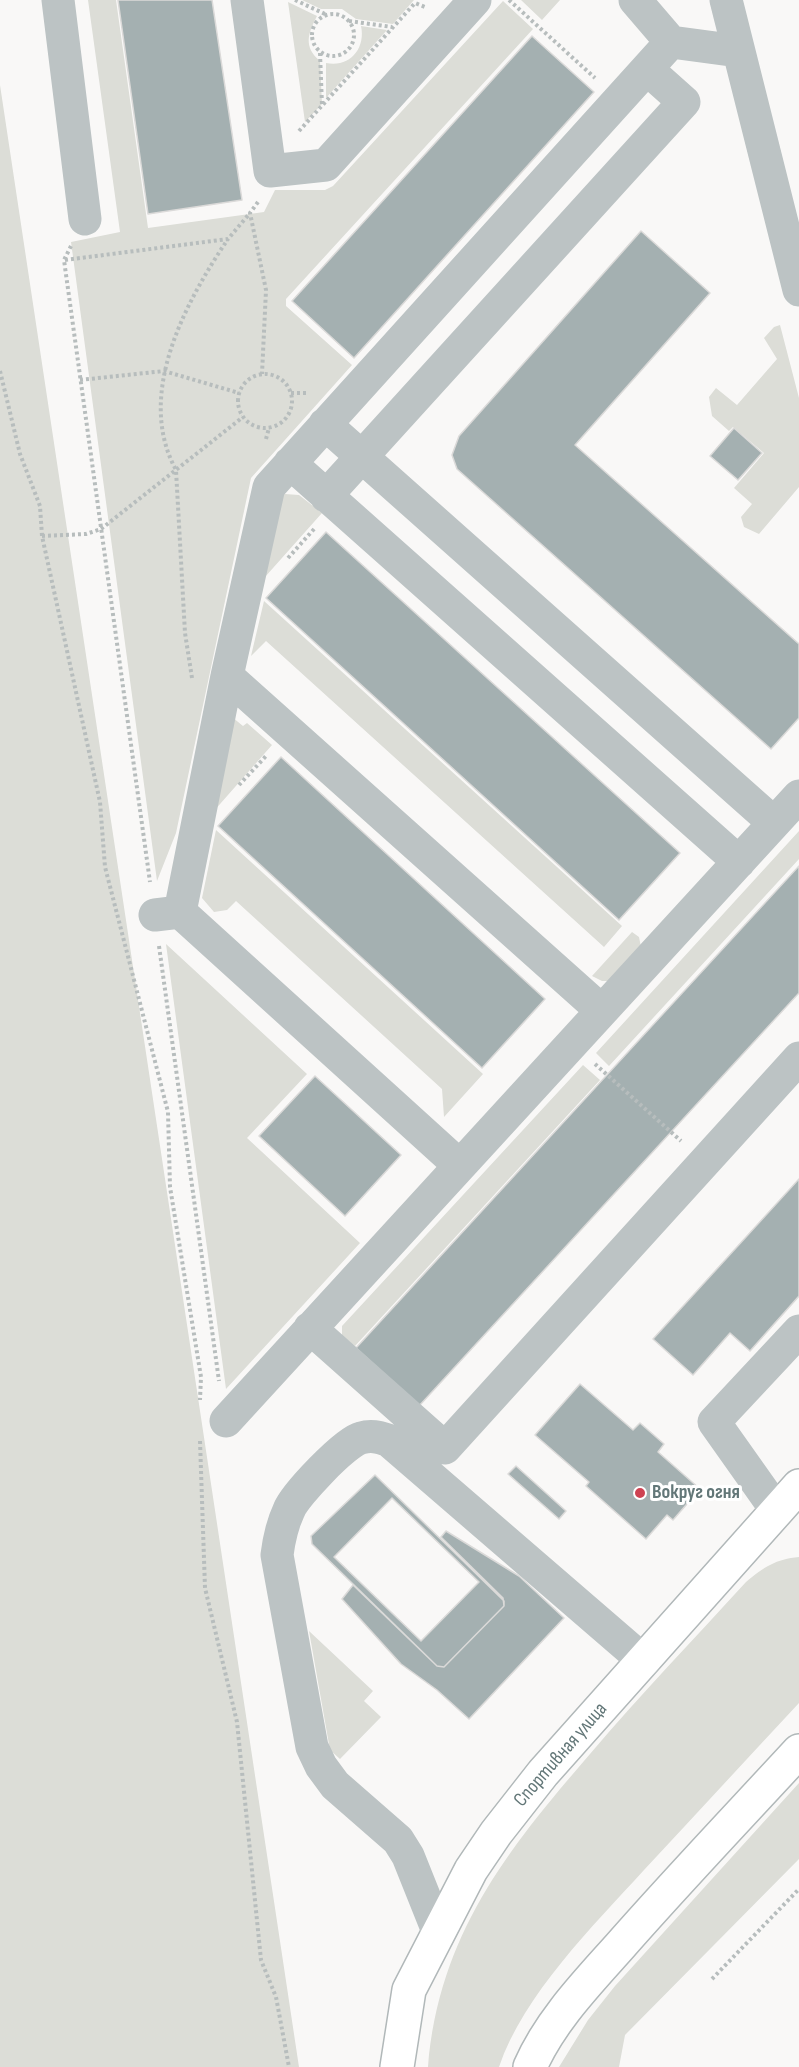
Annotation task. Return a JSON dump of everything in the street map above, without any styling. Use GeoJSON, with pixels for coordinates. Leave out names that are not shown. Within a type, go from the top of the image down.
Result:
{"type":"FeatureCollection","features":[{"type":"Feature","properties":{"kind":"main road","name":"Спортивная улица"},"geometry":{"type":"LineString","coordinates":[[397,2067],[409,1990],[471,1870],[496,1833],[543,1773],[790,1503]]}},
{"type":"Feature","properties":{"kind":"main road"},"geometry":{"type":"LineString","coordinates":[[530,2067],[573,1999],[664,1895],[799,1751]]}},
{"type":"Feature","properties":{"kind":"lane"},"geometry":{"type":"LineString","coordinates":[[58,0],[85,219]]}},
{"type":"Feature","properties":{"kind":"lane"},"geometry":{"type":"LineString","coordinates":[[248,0],[270,171],[326,165],[475,0]]}},
{"type":"Feature","properties":{"kind":"lane"},"geometry":{"type":"LineString","coordinates":[[635,0],[671,42],[738,51]]}},
{"type":"Feature","properties":{"kind":"lane"},"geometry":{"type":"LineString","coordinates":[[726,0],[799,290]]}},
{"type":"Feature","properties":{"kind":"lane"},"geometry":{"type":"LineString","coordinates":[[460,1166],[167,913],[227,676],[277,455],[325,424],[671,42]]}},
{"type":"Feature","properties":{"kind":"lane"},"geometry":{"type":"LineString","coordinates":[[326,496],[684,102],[647,69]]}},
{"type":"Feature","properties":{"kind":"lane"},"geometry":{"type":"LineString","coordinates":[[325,424],[774,823]]}},
{"type":"Feature","properties":{"kind":"lane"},"geometry":{"type":"LineString","coordinates":[[277,455],[739,862]]}},
{"type":"Feature","properties":{"kind":"lane"},"geometry":{"type":"LineString","coordinates":[[227,676],[602,1011]]}},
{"type":"Feature","properties":{"kind":"lane"},"geometry":{"type":"LineString","coordinates":[[209,1421],[310,1328],[799,796]]}},
{"type":"Feature","properties":{"kind":"lane"},"geometry":{"type":"LineString","coordinates":[[310,1328],[445,1448],[799,1058]]}},
{"type":"Feature","properties":{"kind":"lane"},"geometry":{"type":"LineString","coordinates":[[790,1503],[714,1422],[799,1331]]}},
{"type":"Feature","properties":{"kind":"lane"},"geometry":{"type":"LineString","coordinates":[[438,1931],[408,1856],[398,1840],[335,1785],[321,1766],[312,1747],[277,1555],[280,1533],[290,1507],[343,1447],[360,1438],[375,1436],[388,1440],[644,1661]]}},
{"type":"Feature","properties":{"kind":"path"},"geometry":{"type":"LineString","coordinates":[[295,0],[325,15]]}},
{"type":"Feature","properties":{"kind":"path"},"geometry":{"type":"LineString","coordinates":[[509,0],[600,82]]}},
{"type":"Feature","properties":{"kind":"path"},"geometry":{"type":"LineString","coordinates":[[193,684],[185,633],[176,470],[167,454],[163,430],[161,402],[164,371],[190,303],[207,269],[266,191],[270,171],[285,146],[415,3],[434,10]]}},
{"type":"Feature","properties":{"kind":"path"},"geometry":{"type":"LineString","coordinates":[[350,21],[354,35],[350,49],[337,56],[320,52],[313,43],[312,30],[319,18],[325,15],[339,14],[350,21],[392,27]]}},
{"type":"Feature","properties":{"kind":"path"},"geometry":{"type":"LineString","coordinates":[[320,52],[322,105]]}},
{"type":"Feature","properties":{"kind":"path"},"geometry":{"type":"LineString","coordinates":[[250,213],[266,290],[262,374]]}},
{"type":"Feature","properties":{"kind":"path"},"geometry":{"type":"LineString","coordinates":[[85,219],[64,260],[101,530],[167,913],[209,1421],[200,1498],[205,1587],[237,1722],[261,1960],[276,1997],[289,2067]]}},
{"type":"Feature","properties":{"kind":"path"},"geometry":{"type":"LineString","coordinates":[[64,260],[228,240]]}},
{"type":"Feature","properties":{"kind":"path"},"geometry":{"type":"LineString","coordinates":[[0,371],[20,454],[40,506],[42,536],[100,802],[105,867],[168,1112],[170,1186],[209,1421]]}},
{"type":"Feature","properties":{"kind":"path"},"geometry":{"type":"LineString","coordinates":[[80,381],[164,371],[239,393]]}},
{"type":"Feature","properties":{"kind":"path"},"geometry":{"type":"LineString","coordinates":[[262,374],[280,378],[291,393],[291,411],[286,419],[269,428],[252,425],[243,417],[238,405],[239,393],[246,381],[262,374]]}},
{"type":"Feature","properties":{"kind":"path"},"geometry":{"type":"LineString","coordinates":[[42,536],[86,534],[101,530],[243,417]]}},
{"type":"Feature","properties":{"kind":"path"},"geometry":{"type":"LineString","coordinates":[[269,428],[277,455]]}},
{"type":"Feature","properties":{"kind":"path"},"geometry":{"type":"LineString","coordinates":[[572,1044],[688,1148]]}},
{"type":"Feature","properties":{"kind":"path"},"geometry":{"type":"LineString","coordinates":[[712,1979],[799,1889]]}},
{"type":"Feature","properties":{"kind":"shaded area"},"geometry":{"type":"Polygon","coordinates":[[[88,0],[116,0],[148,228],[264,212],[275,190],[325,190],[333,186],[503,1],[533,29],[286,299],[286,306],[352,365],[251,478],[176,833],[157,881],[71,242],[120,232],[88,0]]]}},
{"type":"Feature","properties":{"kind":"shaded area"},"geometry":{"type":"Polygon","coordinates":[[[302,0],[414,0],[393,24],[356,19],[342,9],[321,9],[302,0]]]}},
{"type":"Feature","properties":{"kind":"shaded area"},"geometry":{"type":"Polygon","coordinates":[[[521,0],[560,0],[542,20],[521,0]]]}},
{"type":"Feature","properties":{"kind":"shaded area"},"geometry":{"type":"Polygon","coordinates":[[[288,2],[317,16],[311,28],[309,45],[320,61],[322,104],[305,122],[288,2]]]}},
{"type":"Feature","properties":{"kind":"shaded area"},"geometry":{"type":"Polygon","coordinates":[[[361,26],[387,30],[326,98],[326,63],[342,63],[354,55],[361,42],[361,26]]]}},
{"type":"Feature","properties":{"kind":"shaded area"},"geometry":{"type":"Polygon","coordinates":[[[0,85],[299,2067],[0,2067],[0,85]]]}},
{"type":"Feature","properties":{"kind":"shaded area"},"geometry":{"type":"Polygon","coordinates":[[[780,325],[799,398],[799,487],[759,534],[744,527],[741,517],[752,504],[734,488],[764,453],[733,427],[729,431],[712,416],[709,397],[716,388],[737,405],[777,359],[764,338],[774,327],[780,325]]]}},
{"type":"Feature","properties":{"kind":"shaded area"},"geometry":{"type":"Polygon","coordinates":[[[285,494],[299,495],[322,513],[257,586],[275,497],[285,494]]]}},
{"type":"Feature","properties":{"kind":"shaded area"},"geometry":{"type":"Polygon","coordinates":[[[264,601],[622,926],[604,947],[266,641],[251,656],[264,601]]]}},
{"type":"Feature","properties":{"kind":"shaded area"},"geometry":{"type":"Polygon","coordinates":[[[232,717],[243,726],[247,723],[272,745],[213,812],[232,717]]]}},
{"type":"Feature","properties":{"kind":"shaded area"},"geometry":{"type":"Polygon","coordinates":[[[216,830],[483,1074],[444,1117],[442,1089],[236,901],[227,910],[214,912],[202,898],[216,830]]]}},
{"type":"Feature","properties":{"kind":"shaded area"},"geometry":{"type":"Polygon","coordinates":[[[799,831],[799,859],[609,1066],[596,1053],[799,831]]]}},
{"type":"Feature","properties":{"kind":"shaded area"},"geometry":{"type":"Polygon","coordinates":[[[632,932],[639,937],[642,952],[614,981],[602,981],[592,976],[632,932]]]}},
{"type":"Feature","properties":{"kind":"shaded area"},"geometry":{"type":"Polygon","coordinates":[[[166,944],[307,1074],[247,1138],[360,1243],[226,1389],[166,944]]]}},
{"type":"Feature","properties":{"kind":"shaded area"},"geometry":{"type":"Polygon","coordinates":[[[583,1065],[600,1080],[355,1346],[342,1336],[342,1326],[583,1065]]]}},
{"type":"Feature","properties":{"kind":"shaded area"},"geometry":{"type":"Polygon","coordinates":[[[799,1557],[799,1703],[603,1914],[562,1962],[525,2013],[510,2040],[499,2067],[428,2067],[435,2020],[446,1976],[462,1935],[505,1860],[531,1825],[609,1732],[746,1582],[771,1565],[799,1557]]]}},
{"type":"Feature","properties":{"kind":"shaded area"},"geometry":{"type":"Polygon","coordinates":[[[309,1631],[373,1691],[364,1701],[381,1717],[340,1759],[330,1750],[309,1631]]]}},
{"type":"Feature","properties":{"kind":"shaded area"},"geometry":{"type":"Polygon","coordinates":[[[799,1783],[799,1859],[625,2035],[619,2067],[559,2067],[588,2020],[615,1986],[799,1783]]]}},
{"type":"Feature","properties":{"kind":"building"},"geometry":{"type":"Polygon","coordinates":[[[118,0],[212,0],[242,200],[148,214],[118,0]]]}},
{"type":"Feature","properties":{"kind":"building"},"geometry":{"type":"Polygon","coordinates":[[[532,36],[594,92],[354,358],[292,301],[532,36]]]}},
{"type":"Feature","properties":{"kind":"building"},"geometry":{"type":"Polygon","coordinates":[[[641,231],[710,293],[575,445],[799,644],[799,718],[771,749],[457,469],[452,455],[459,436],[641,231]]]}},
{"type":"Feature","properties":{"kind":"building"},"geometry":{"type":"Polygon","coordinates":[[[734,428],[762,453],[738,480],[710,456],[734,428]]]}},
{"type":"Feature","properties":{"kind":"building"},"geometry":{"type":"Polygon","coordinates":[[[326,532],[680,853],[619,920],[266,598],[326,532]]]}},
{"type":"Feature","properties":{"kind":"building"},"geometry":{"type":"Polygon","coordinates":[[[281,757],[545,999],[482,1068],[218,826],[281,757]]]}},
{"type":"Feature","properties":{"kind":"building"},"geometry":{"type":"Polygon","coordinates":[[[799,866],[799,993],[419,1406],[356,1348],[799,866]]]}},
{"type":"Feature","properties":{"kind":"building"},"geometry":{"type":"Polygon","coordinates":[[[315,1076],[401,1155],[345,1216],[259,1136],[315,1076]]]}},
{"type":"Feature","properties":{"kind":"building"},"geometry":{"type":"Polygon","coordinates":[[[799,1179],[799,1296],[750,1351],[730,1333],[693,1375],[653,1339],[799,1179]]]}},
{"type":"Feature","properties":{"kind":"building"},"geometry":{"type":"Polygon","coordinates":[[[580,1384],[633,1430],[640,1423],[664,1444],[658,1452],[700,1489],[673,1520],[667,1515],[646,1539],[586,1486],[589,1482],[535,1435],[580,1384]]]}},
{"type":"Feature","properties":{"kind":"building"},"geometry":{"type":"Polygon","coordinates":[[[516,1466],[566,1511],[559,1519],[508,1474],[516,1466]]]}},
{"type":"Feature","properties":{"kind":"building"},"geometry":{"type":"Polygon","coordinates":[[[375,1475],[504,1601],[504,1606],[444,1667],[437,1666],[312,1544],[311,1536],[375,1475]]]}},
{"type":"Feature","properties":{"kind":"building"},"geometry":{"type":"Polygon","coordinates":[[[392,1498],[479,1582],[421,1641],[334,1557],[392,1498]]]}},
{"type":"Feature","properties":{"kind":"building"},"geometry":{"type":"Polygon","coordinates":[[[446,1531],[519,1576],[564,1618],[469,1719],[437,1690],[401,1664],[342,1599],[353,1585],[437,1666],[444,1667],[504,1606],[503,1598],[441,1537],[446,1531]]]}},
{"type":"Feature","properties":{"kind":"place","name":"Вокруг огня"},"geometry":{"type":"Point","coordinates":[640,1493]}}]}
